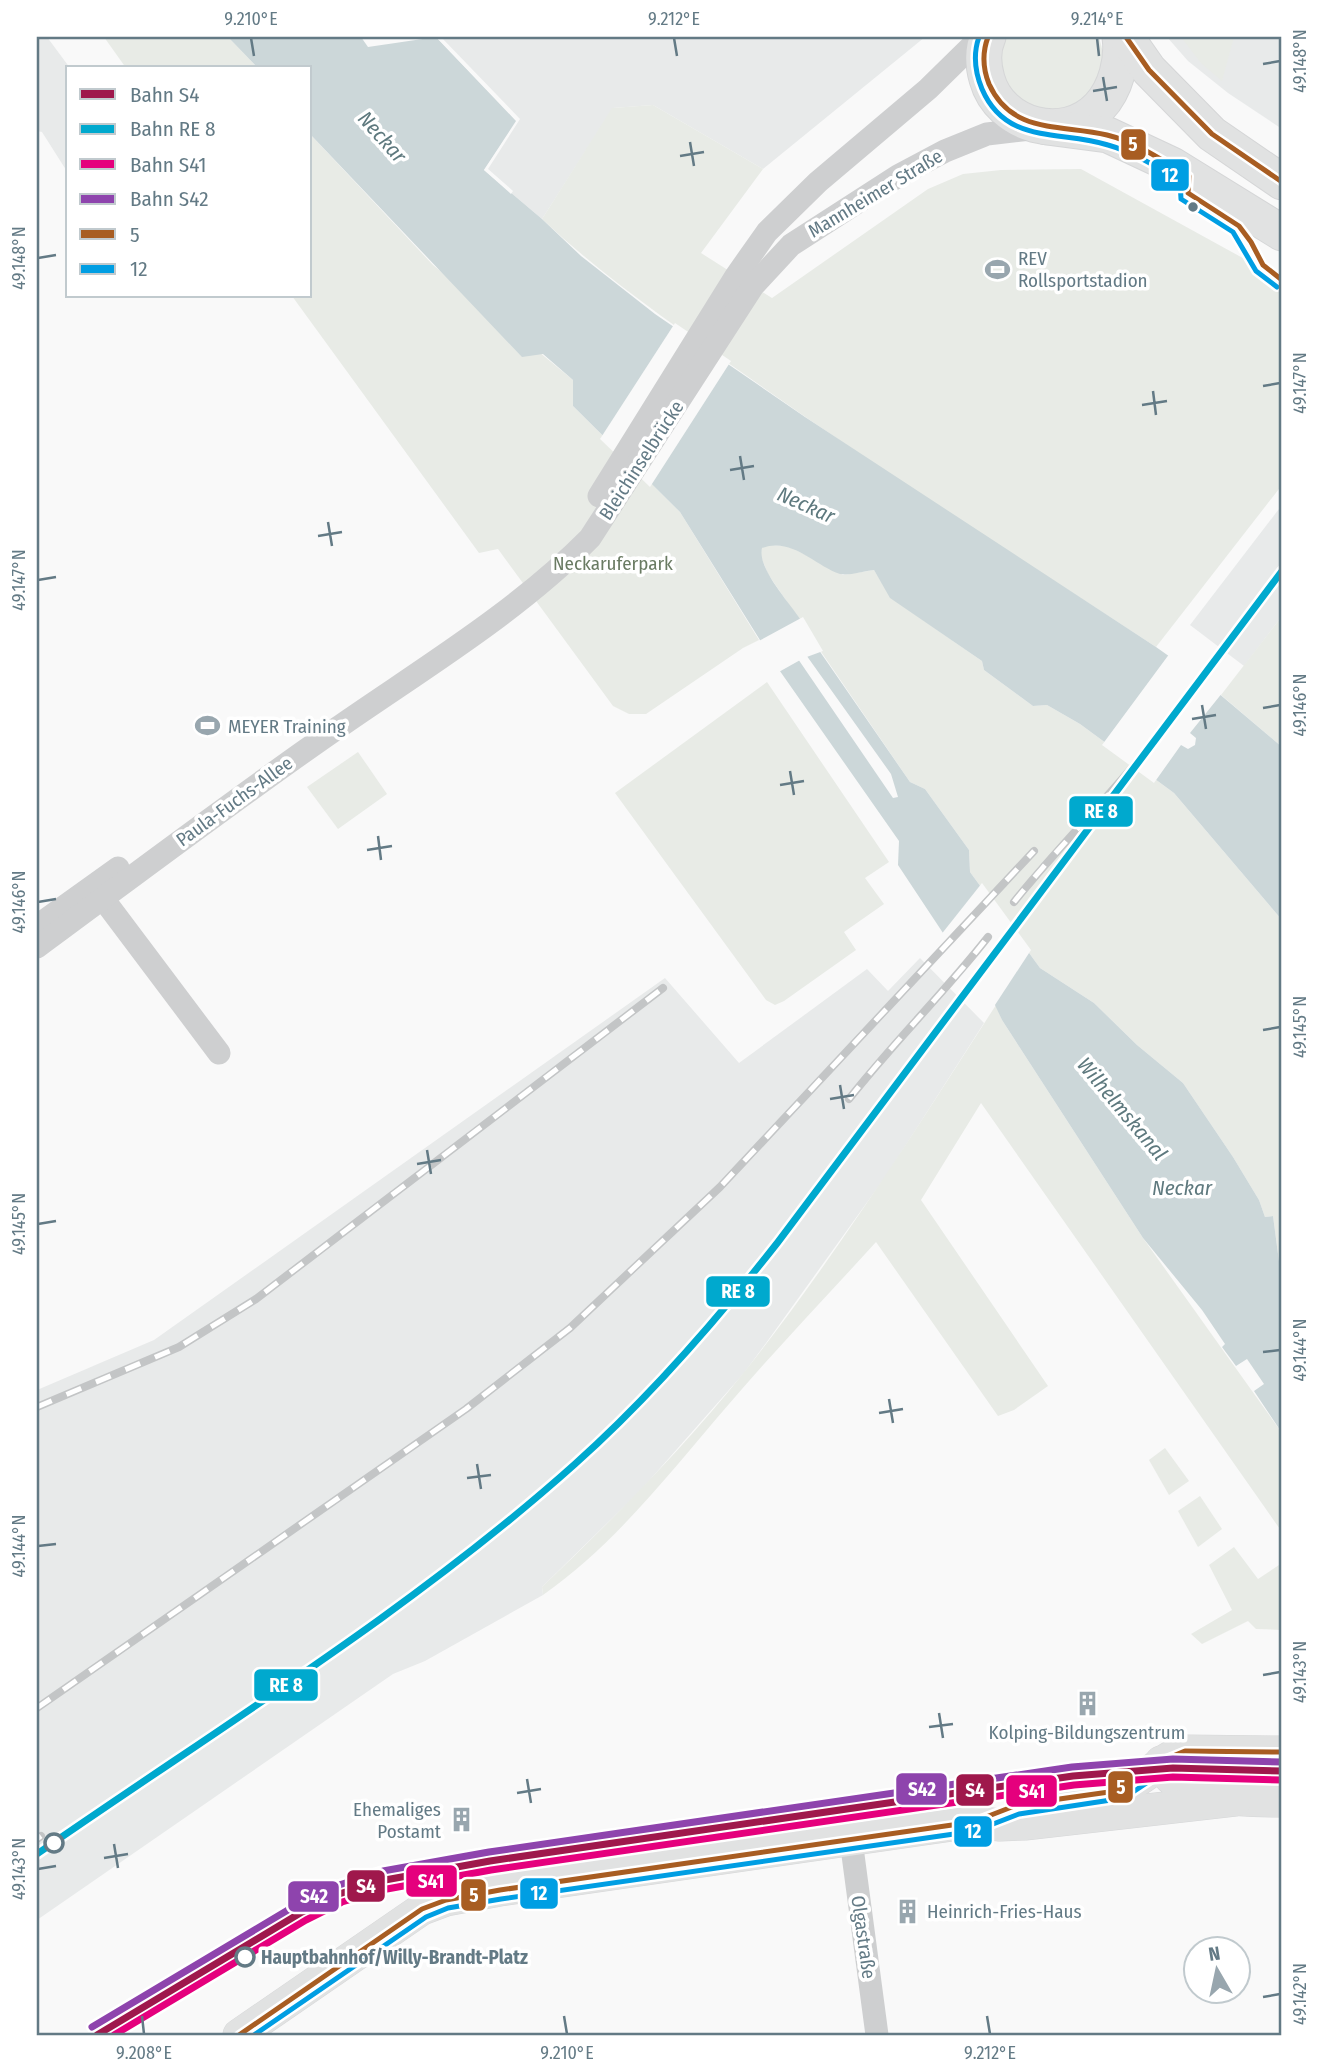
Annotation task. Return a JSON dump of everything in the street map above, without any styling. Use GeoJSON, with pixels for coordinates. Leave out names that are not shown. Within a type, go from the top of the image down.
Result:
{"type":"FeatureCollection","features":[{"type":"Feature","properties":{"kind":"main road"},"geometry":{"type":"LineString","coordinates":[[988,37],[983,67],[990,90],[1004,109],[1024,122],[1047,127],[1075,123],[1099,107],[1114,83],[1122,56],[1120,37]]}},
{"type":"Feature","properties":{"kind":"main road"},"geometry":{"type":"LineString","coordinates":[[1126,37],[1149,70],[1212,134],[1282,182]]}},
{"type":"Feature","properties":{"kind":"main road","name":"Mannheimer Straße"},"geometry":{"type":"LineString","coordinates":[[1047,127],[1108,135],[1171,165],[1282,233]]}},
{"type":"Feature","properties":{"kind":"street","name":"Mannheimer Straße"},"geometry":{"type":"LineString","coordinates":[[745,281],[766,232],[818,182],[928,89],[981,37]]}},
{"type":"Feature","properties":{"kind":"street","name":"Mannheimer Straße"},"geometry":{"type":"LineString","coordinates":[[745,281],[790,245],[898,176],[944,151],[987,134],[1047,127]]}},
{"type":"Feature","properties":{"kind":"street","name":"Bleichinselbrücke"},"geometry":{"type":"LineString","coordinates":[[499,605],[553,554],[584,534],[745,281]]}},
{"type":"Feature","properties":{"kind":"street","name":"Paula-Fuchs-Allee"},"geometry":{"type":"LineString","coordinates":[[37,947],[98,892],[499,605]]}},
{"type":"Feature","properties":{"kind":"street","name":"Paula-Fuchs-Allee"},"geometry":{"type":"LineString","coordinates":[[37,926],[98,892]]}},
{"type":"Feature","properties":{"kind":"street"},"geometry":{"type":"LineString","coordinates":[[98,892],[219,1053]]}},
{"type":"Feature","properties":{"kind":"street"},"geometry":{"type":"LineString","coordinates":[[1110,1813],[1170,1773],[1175,1754],[1201,1750],[1282,1752]]}},
{"type":"Feature","properties":{"kind":"street"},"geometry":{"type":"LineString","coordinates":[[973,1822],[997,1811],[1021,1805],[1101,1794],[1139,1779],[1170,1773],[1216,1798],[1282,1801]]}},
{"type":"Feature","properties":{"kind":"street"},"geometry":{"type":"LineString","coordinates":[[239,2035],[413,1915],[436,1903],[500,1890],[973,1822],[1025,1824],[1235,1800]]}},
{"type":"Feature","properties":{"kind":"street","name":"Olgastraße"},"geometry":{"type":"LineString","coordinates":[[851,1840],[877,2035]]}},
{"type":"Feature","properties":{"kind":"shaded area"},"geometry":{"type":"Polygon","coordinates":[[[37,37],[47,37],[69,66],[66,66],[66,170],[42,132],[37,131],[37,37]]]}},
{"type":"Feature","properties":{"kind":"shaded area"},"geometry":{"type":"Polygon","coordinates":[[[436,37],[925,37],[763,169],[653,105],[613,108],[542,219],[484,170],[516,121],[436,37]]]}},
{"type":"Feature","properties":{"kind":"shaded area"},"geometry":{"type":"Polygon","coordinates":[[[1167,37],[1282,37],[1282,129],[1228,93],[1188,61],[1167,37]]]}},
{"type":"Feature","properties":{"kind":"shaded area"},"geometry":{"type":"Polygon","coordinates":[[[1282,505],[1282,616],[1244,666],[1190,625],[1282,505]]]}},
{"type":"Feature","properties":{"kind":"shaded area"},"geometry":{"type":"Polygon","coordinates":[[[920,958],[984,1023],[886,1176],[769,1339],[744,1373],[640,1491],[542,1587],[543,1595],[425,1661],[393,1674],[37,1920],[37,1390],[154,1340],[665,978],[739,1063],[867,969],[888,991],[920,958]]]}},
{"type":"Feature","properties":{"kind":"green space"},"geometry":{"type":"Polygon","coordinates":[[[104,37],[228,37],[256,66],[125,66],[104,37]]]}},
{"type":"Feature","properties":{"kind":"green space"},"geometry":{"type":"Polygon","coordinates":[[[1003,37],[1099,37],[1104,56],[1099,83],[1081,104],[1054,113],[1016,99],[1001,76],[999,49],[1003,37]]]}},
{"type":"Feature","properties":{"kind":"green space"},"geometry":{"type":"Polygon","coordinates":[[[1181,37],[1234,37],[1222,81],[1201,63],[1181,37]]]}},
{"type":"Feature","properties":{"kind":"green space"},"geometry":{"type":"Polygon","coordinates":[[[653,105],[763,169],[701,253],[772,298],[928,189],[963,174],[1001,170],[1081,169],[1250,262],[1282,287],[1282,485],[1156,647],[846,444],[691,337],[590,262],[542,219],[612,108],[653,105]]]}},
{"type":"Feature","properties":{"kind":"green space","name":"Neckaruferpark"},"geometry":{"type":"Polygon","coordinates":[[[312,136],[433,265],[573,380],[573,406],[680,512],[759,640],[646,714],[629,714],[613,706],[498,549],[479,553],[293,298],[312,298],[312,136]]]}},
{"type":"Feature","properties":{"kind":"green space"},"geometry":{"type":"Polygon","coordinates":[[[789,546],[843,575],[874,570],[891,598],[982,661],[984,670],[1033,706],[1047,705],[1080,724],[1174,793],[1282,920],[1282,1284],[1273,1216],[1265,1217],[1259,1200],[1233,1157],[1183,1083],[1137,1045],[1094,1003],[1040,968],[970,872],[969,850],[925,789],[910,782],[768,574],[760,554],[762,547],[789,546]]]}},
{"type":"Feature","properties":{"kind":"green space"},"geometry":{"type":"Polygon","coordinates":[[[1282,616],[1282,747],[1221,695],[1282,616]]]}},
{"type":"Feature","properties":{"kind":"green space"},"geometry":{"type":"Polygon","coordinates":[[[767,682],[889,862],[865,878],[884,904],[844,932],[856,950],[775,1005],[766,1000],[615,793],[767,682]]]}},
{"type":"Feature","properties":{"kind":"green space"},"geometry":{"type":"Polygon","coordinates":[[[358,752],[387,794],[338,829],[307,787],[358,752]]]}},
{"type":"Feature","properties":{"kind":"green space"},"geometry":{"type":"Polygon","coordinates":[[[996,1005],[1002,1020],[1143,1238],[1282,1433],[1282,1532],[981,1103],[921,1200],[1048,1386],[1014,1410],[998,1416],[876,1242],[765,1363],[642,1506],[595,1553],[543,1595],[542,1587],[672,1456],[779,1327],[875,1191],[996,1005]]]}},
{"type":"Feature","properties":{"kind":"green space"},"geometry":{"type":"Polygon","coordinates":[[[1165,1448],[1189,1481],[1169,1495],[1149,1460],[1165,1448]]]}},
{"type":"Feature","properties":{"kind":"green space"},"geometry":{"type":"Polygon","coordinates":[[[1200,1496],[1222,1529],[1198,1547],[1178,1511],[1200,1496]]]}},
{"type":"Feature","properties":{"kind":"green space"},"geometry":{"type":"Polygon","coordinates":[[[1234,1547],[1258,1579],[1282,1563],[1282,1630],[1256,1629],[1248,1621],[1202,1644],[1191,1634],[1232,1610],[1209,1565],[1234,1547]]]}},
{"type":"Feature","properties":{"kind":"water"},"geometry":{"type":"Polygon","coordinates":[[[228,37],[361,37],[368,47],[436,37],[517,121],[484,170],[581,256],[655,314],[805,417],[1156,647],[1204,681],[1282,747],[1282,920],[1174,793],[1080,724],[1047,705],[1033,706],[984,670],[982,661],[890,598],[874,570],[840,574],[793,549],[783,546],[762,548],[764,565],[775,585],[910,782],[925,789],[969,850],[970,872],[1040,968],[1094,1003],[1137,1045],[1183,1083],[1233,1157],[1259,1200],[1265,1217],[1273,1216],[1282,1284],[1282,1433],[1254,1391],[1264,1384],[1247,1359],[1236,1366],[1222,1347],[1225,1344],[1202,1310],[1143,1238],[1002,1020],[995,1005],[898,865],[899,841],[775,664],[680,512],[573,406],[573,380],[543,354],[522,357],[312,136],[312,66],[256,66],[228,37]],[[804,652],[796,656],[893,798],[898,797],[891,774],[804,652]]]}},
{"type":"Feature","properties":{"kind":"pier"},"geometry":{"type":"Polygon","coordinates":[[[436,37],[441,37],[520,119],[488,169],[513,191],[511,194],[484,170],[516,121],[436,37]]]}},
{"type":"Feature","properties":{"kind":"pier"},"geometry":{"type":"Polygon","coordinates":[[[675,323],[731,361],[650,487],[600,439],[675,323]]]}},
{"type":"Feature","properties":{"kind":"pier"},"geometry":{"type":"Polygon","coordinates":[[[803,617],[823,651],[801,657],[802,659],[777,673],[757,642],[803,617]]]}},
{"type":"Feature","properties":{"kind":"pier"},"geometry":{"type":"Polygon","coordinates":[[[1170,653],[1223,692],[1190,733],[1196,738],[1195,745],[1188,749],[1181,745],[1154,783],[1102,745],[1170,653]]]}},
{"type":"Feature","properties":{"kind":"pier"},"geometry":{"type":"Polygon","coordinates":[[[982,883],[1031,950],[993,1008],[940,936],[982,883]]]}},
{"type":"Feature","properties":{"kind":"railway"},"geometry":{"type":"LineString","coordinates":[[1014,902],[1162,731]]}},
{"type":"Feature","properties":{"kind":"railway"},"geometry":{"type":"LineString","coordinates":[[37,1708],[466,1409],[570,1328],[720,1187],[1034,851]]}},
{"type":"Feature","properties":{"kind":"railway"},"geometry":{"type":"LineString","coordinates":[[849,1099],[988,937]]}},
{"type":"Feature","properties":{"kind":"railway"},"geometry":{"type":"LineString","coordinates":[[37,1407],[179,1347],[256,1299],[663,988]]}},
{"type":"Feature","properties":{"kind":"railway"},"geometry":{"type":"LineString","coordinates":[[37,1839],[41,1836]]}},
{"type":"Feature","properties":{"kind":"rail line","name":"S42"},"geometry":{"type":"LineString","coordinates":[[92,2027],[298,1904],[336,1886],[383,1871],[489,1852],[1072,1767],[1173,1759],[1282,1762]]}},
{"type":"Feature","properties":{"kind":"rail line","name":"S4"},"geometry":{"type":"LineString","coordinates":[[97,2035],[302,1912],[339,1894],[385,1880],[490,1861],[1073,1776],[1173,1768],[1282,1771]]}},
{"type":"Feature","properties":{"kind":"rail line","name":"S41"},"geometry":{"type":"LineString","coordinates":[[114,2035],[306,1920],[342,1902],[387,1889],[491,1870],[1074,1785],[1173,1777],[1282,1780]]}},
{"type":"Feature","properties":{"kind":"transit line","name":"12"},"geometry":{"type":"LineString","coordinates":[[979,37],[975,56],[980,83],[992,107],[1005,119],[1036,132],[1117,148],[1145,160],[1180,181],[1181,199],[1233,232],[1256,271],[1277,287]]}},
{"type":"Feature","properties":{"kind":"transit line","name":"5"},"geometry":{"type":"LineString","coordinates":[[988,37],[984,55],[987,78],[999,100],[1011,112],[1040,124],[1118,138],[1149,152],[1189,176],[1188,193],[1239,226],[1263,265],[1282,280]]}},
{"type":"Feature","properties":{"kind":"transit line","name":"5"},"geometry":{"type":"LineString","coordinates":[[1126,37],[1149,70],[1212,134],[1282,182]]}},
{"type":"Feature","properties":{"kind":"transit line"},"geometry":{"type":"LineString","coordinates":[[37,1854],[381,1619],[512,1518],[630,1412],[731,1301],[778,1242],[1282,571]]}},
{"type":"Feature","properties":{"kind":"transit line","name":"5"},"geometry":{"type":"LineString","coordinates":[[239,2035],[422,1909],[446,1900],[973,1822],[1017,1805],[1109,1792],[1129,1784],[1168,1758],[1185,1751],[1282,1752]]}},
{"type":"Feature","properties":{"kind":"transit line","name":"12"},"geometry":{"type":"LineString","coordinates":[[254,2035],[426,1917],[448,1908],[975,1831],[1019,1814],[1111,1800],[1133,1792],[1186,1760],[1282,1761]]}},
{"type":"Feature","properties":{"kind":"place","name":"REV Rollsportstadion"},"geometry":{"type":"Point","coordinates":[998,269]}},
{"type":"Feature","properties":{"kind":"place","name":"MEYER Training"},"geometry":{"type":"Point","coordinates":[208,726]}},
{"type":"Feature","properties":{"kind":"place","name":"Kolping-Bildungszentrum"},"geometry":{"type":"Point","coordinates":[1087,1704]}},
{"type":"Feature","properties":{"kind":"place","name":"Ehemaliges Postamt"},"geometry":{"type":"Point","coordinates":[461,1820]}},
{"type":"Feature","properties":{"kind":"place","name":"Heinrich-Fries-Haus"},"geometry":{"type":"Point","coordinates":[907,1911]}},
{"type":"Feature","properties":{"kind":"place","name":"Hauptbahnhof/Willy-Brandt-Platz"},"geometry":{"type":"Point","coordinates":[245,1957]}},
{"type":"Feature","properties":{"kind":"water label","name":"Neckar"},"geometry":{"type":"Point","coordinates":[382,137]}},
{"type":"Feature","properties":{"kind":"water label","name":"Neckar"},"geometry":{"type":"Point","coordinates":[806,505]}},
{"type":"Feature","properties":{"kind":"water label","name":"Wilhelmskanal"},"geometry":{"type":"Point","coordinates":[1122,1109]}},
{"type":"Feature","properties":{"kind":"water label","name":"Neckar"},"geometry":{"type":"Point","coordinates":[1182,1188]}}]}
